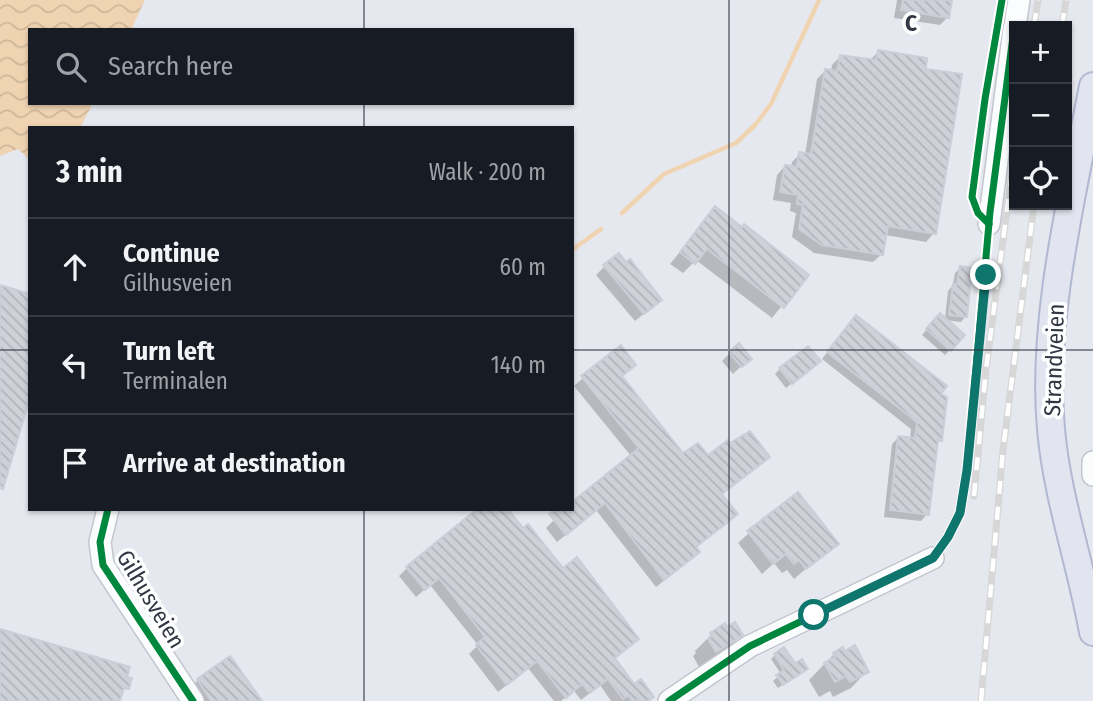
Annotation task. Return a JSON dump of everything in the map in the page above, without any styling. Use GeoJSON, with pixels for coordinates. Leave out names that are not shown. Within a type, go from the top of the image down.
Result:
{"type":"FeatureCollection","features":[{"type":"Feature","properties":{"kind":"main road","name":"Strandveien"},"geometry":{"type":"LineString","coordinates":[[1093,86],[1056,293],[1049,388],[1058,484],[1082,575],[1093,632]]}},
{"type":"Feature","properties":{"kind":"street"},"geometry":{"type":"LineString","coordinates":[[1016,21],[1019,0]]}},
{"type":"Feature","properties":{"kind":"street"},"geometry":{"type":"LineString","coordinates":[[989,224],[1009,73]]}},
{"type":"Feature","properties":{"kind":"street"},"geometry":{"type":"LineString","coordinates":[[1093,462],[1093,475]]}},
{"type":"Feature","properties":{"kind":"street","name":"Gilhusveien"},"geometry":{"type":"LineString","coordinates":[[108,511],[100,542],[103,565],[193,701]]}},
{"type":"Feature","properties":{"kind":"street"},"geometry":{"type":"LineString","coordinates":[[669,701],[751,646],[933,558]]}},
{"type":"Feature","properties":{"kind":"water"},"geometry":{"type":"Polygon","coordinates":[[[0,0],[145,0],[132,28],[28,28],[28,105],[92,105],[81,126],[28,126],[28,158],[18,149],[0,156],[0,0]]]}},
{"type":"Feature","properties":{"kind":"building"},"geometry":{"type":"Polygon","coordinates":[[[903,0],[952,0],[949,18],[901,10],[903,0]]]}},
{"type":"Feature","properties":{"kind":"building"},"geometry":{"type":"Polygon","coordinates":[[[878,50],[927,58],[926,69],[962,74],[936,234],[888,226],[883,255],[822,245],[799,229],[803,205],[797,204],[798,195],[780,192],[785,165],[797,167],[799,152],[811,154],[825,69],[837,71],[840,55],[876,60],[878,50]]]}},
{"type":"Feature","properties":{"kind":"building"},"geometry":{"type":"Polygon","coordinates":[[[715,206],[742,227],[744,224],[809,275],[784,308],[707,249],[695,264],[680,252],[715,206]]]}},
{"type":"Feature","properties":{"kind":"building"},"geometry":{"type":"Polygon","coordinates":[[[619,253],[626,262],[630,259],[662,300],[644,314],[603,265],[619,253]]]}},
{"type":"Feature","properties":{"kind":"building"},"geometry":{"type":"Polygon","coordinates":[[[960,266],[972,268],[967,317],[949,315],[953,284],[957,284],[960,266]]]}},
{"type":"Feature","properties":{"kind":"building"},"geometry":{"type":"Polygon","coordinates":[[[0,285],[28,293],[28,404],[3,489],[0,488],[0,285]]]}},
{"type":"Feature","properties":{"kind":"building"},"geometry":{"type":"Polygon","coordinates":[[[940,313],[965,335],[951,351],[926,329],[940,313]]]}},
{"type":"Feature","properties":{"kind":"building"},"geometry":{"type":"Polygon","coordinates":[[[856,315],[947,386],[941,394],[947,397],[942,441],[938,440],[929,515],[890,510],[898,436],[915,438],[917,422],[827,352],[856,315]]]}},
{"type":"Feature","properties":{"kind":"building"},"geometry":{"type":"Polygon","coordinates":[[[739,343],[752,359],[742,367],[729,352],[739,343]]]}},
{"type":"Feature","properties":{"kind":"building"},"geometry":{"type":"Polygon","coordinates":[[[621,345],[636,365],[622,376],[683,453],[698,443],[708,455],[728,440],[730,443],[750,431],[770,457],[722,494],[738,514],[696,547],[700,552],[664,580],[605,503],[566,535],[549,514],[553,511],[574,511],[574,500],[639,448],[581,376],[621,345]]]}},
{"type":"Feature","properties":{"kind":"building"},"geometry":{"type":"Polygon","coordinates":[[[808,346],[821,361],[792,384],[779,368],[808,346]]]}},
{"type":"Feature","properties":{"kind":"building"},"geometry":{"type":"Polygon","coordinates":[[[798,492],[839,544],[806,569],[799,560],[794,564],[786,554],[773,564],[747,531],[798,492]]]}},
{"type":"Feature","properties":{"kind":"building"},"geometry":{"type":"Polygon","coordinates":[[[475,511],[510,511],[523,528],[528,524],[563,568],[577,557],[639,639],[615,658],[634,684],[641,679],[654,697],[648,701],[632,701],[628,695],[623,699],[608,679],[590,693],[582,684],[566,698],[537,661],[507,685],[476,645],[485,637],[439,578],[425,590],[406,567],[475,511]]]}},
{"type":"Feature","properties":{"kind":"building"},"geometry":{"type":"Polygon","coordinates":[[[735,622],[743,635],[716,652],[708,639],[712,636],[710,633],[725,623],[727,627],[735,622]]]}},
{"type":"Feature","properties":{"kind":"building"},"geometry":{"type":"Polygon","coordinates":[[[0,629],[130,667],[127,677],[132,678],[129,689],[124,688],[120,701],[0,701],[0,629]]]}},
{"type":"Feature","properties":{"kind":"building"},"geometry":{"type":"Polygon","coordinates":[[[855,645],[869,672],[850,682],[846,676],[835,682],[824,663],[835,657],[833,653],[843,647],[845,651],[855,645]]]}},
{"type":"Feature","properties":{"kind":"building"},"geometry":{"type":"Polygon","coordinates":[[[784,647],[795,663],[802,659],[808,669],[783,685],[776,675],[784,670],[774,654],[784,647]]]}},
{"type":"Feature","properties":{"kind":"building"},"geometry":{"type":"Polygon","coordinates":[[[230,656],[262,701],[211,701],[197,679],[230,656]]]}},
{"type":"Feature","properties":{"kind":"waterway"},"geometry":{"type":"LineString","coordinates":[[622,213],[664,174],[736,143],[755,125],[771,104],[819,0]]}},
{"type":"Feature","properties":{"kind":"waterway"},"geometry":{"type":"LineString","coordinates":[[574,249],[601,229]]}},
{"type":"Feature","properties":{"kind":"railway"},"geometry":{"type":"LineString","coordinates":[[1035,21],[1038,0]]}},
{"type":"Feature","properties":{"kind":"railway"},"geometry":{"type":"LineString","coordinates":[[1063,21],[1066,0]]}},
{"type":"Feature","properties":{"kind":"railway"},"geometry":{"type":"LineString","coordinates":[[974,496],[986,369],[1009,195]]}},
{"type":"Feature","properties":{"kind":"railway"},"geometry":{"type":"LineString","coordinates":[[981,701],[1003,450],[1033,210]]}},
{"type":"Feature","properties":{"kind":"cycle path"},"geometry":{"type":"LineString","coordinates":[[989,224],[978,213],[972,197],[1002,0]]}},
{"type":"Feature","properties":{"kind":"cycle path"},"geometry":{"type":"LineString","coordinates":[[669,701],[750,646],[933,558],[948,537],[960,513],[967,470],[990,212],[1009,67]]}},
{"type":"Feature","properties":{"kind":"cycle path"},"geometry":{"type":"LineString","coordinates":[[108,511],[100,542],[103,565],[193,701]]}},
{"type":"Feature","properties":{"kind":"route"},"geometry":{"type":"LineString","coordinates":[[814,615],[922,565],[933,558],[955,526],[964,499],[986,275]]}}]}
